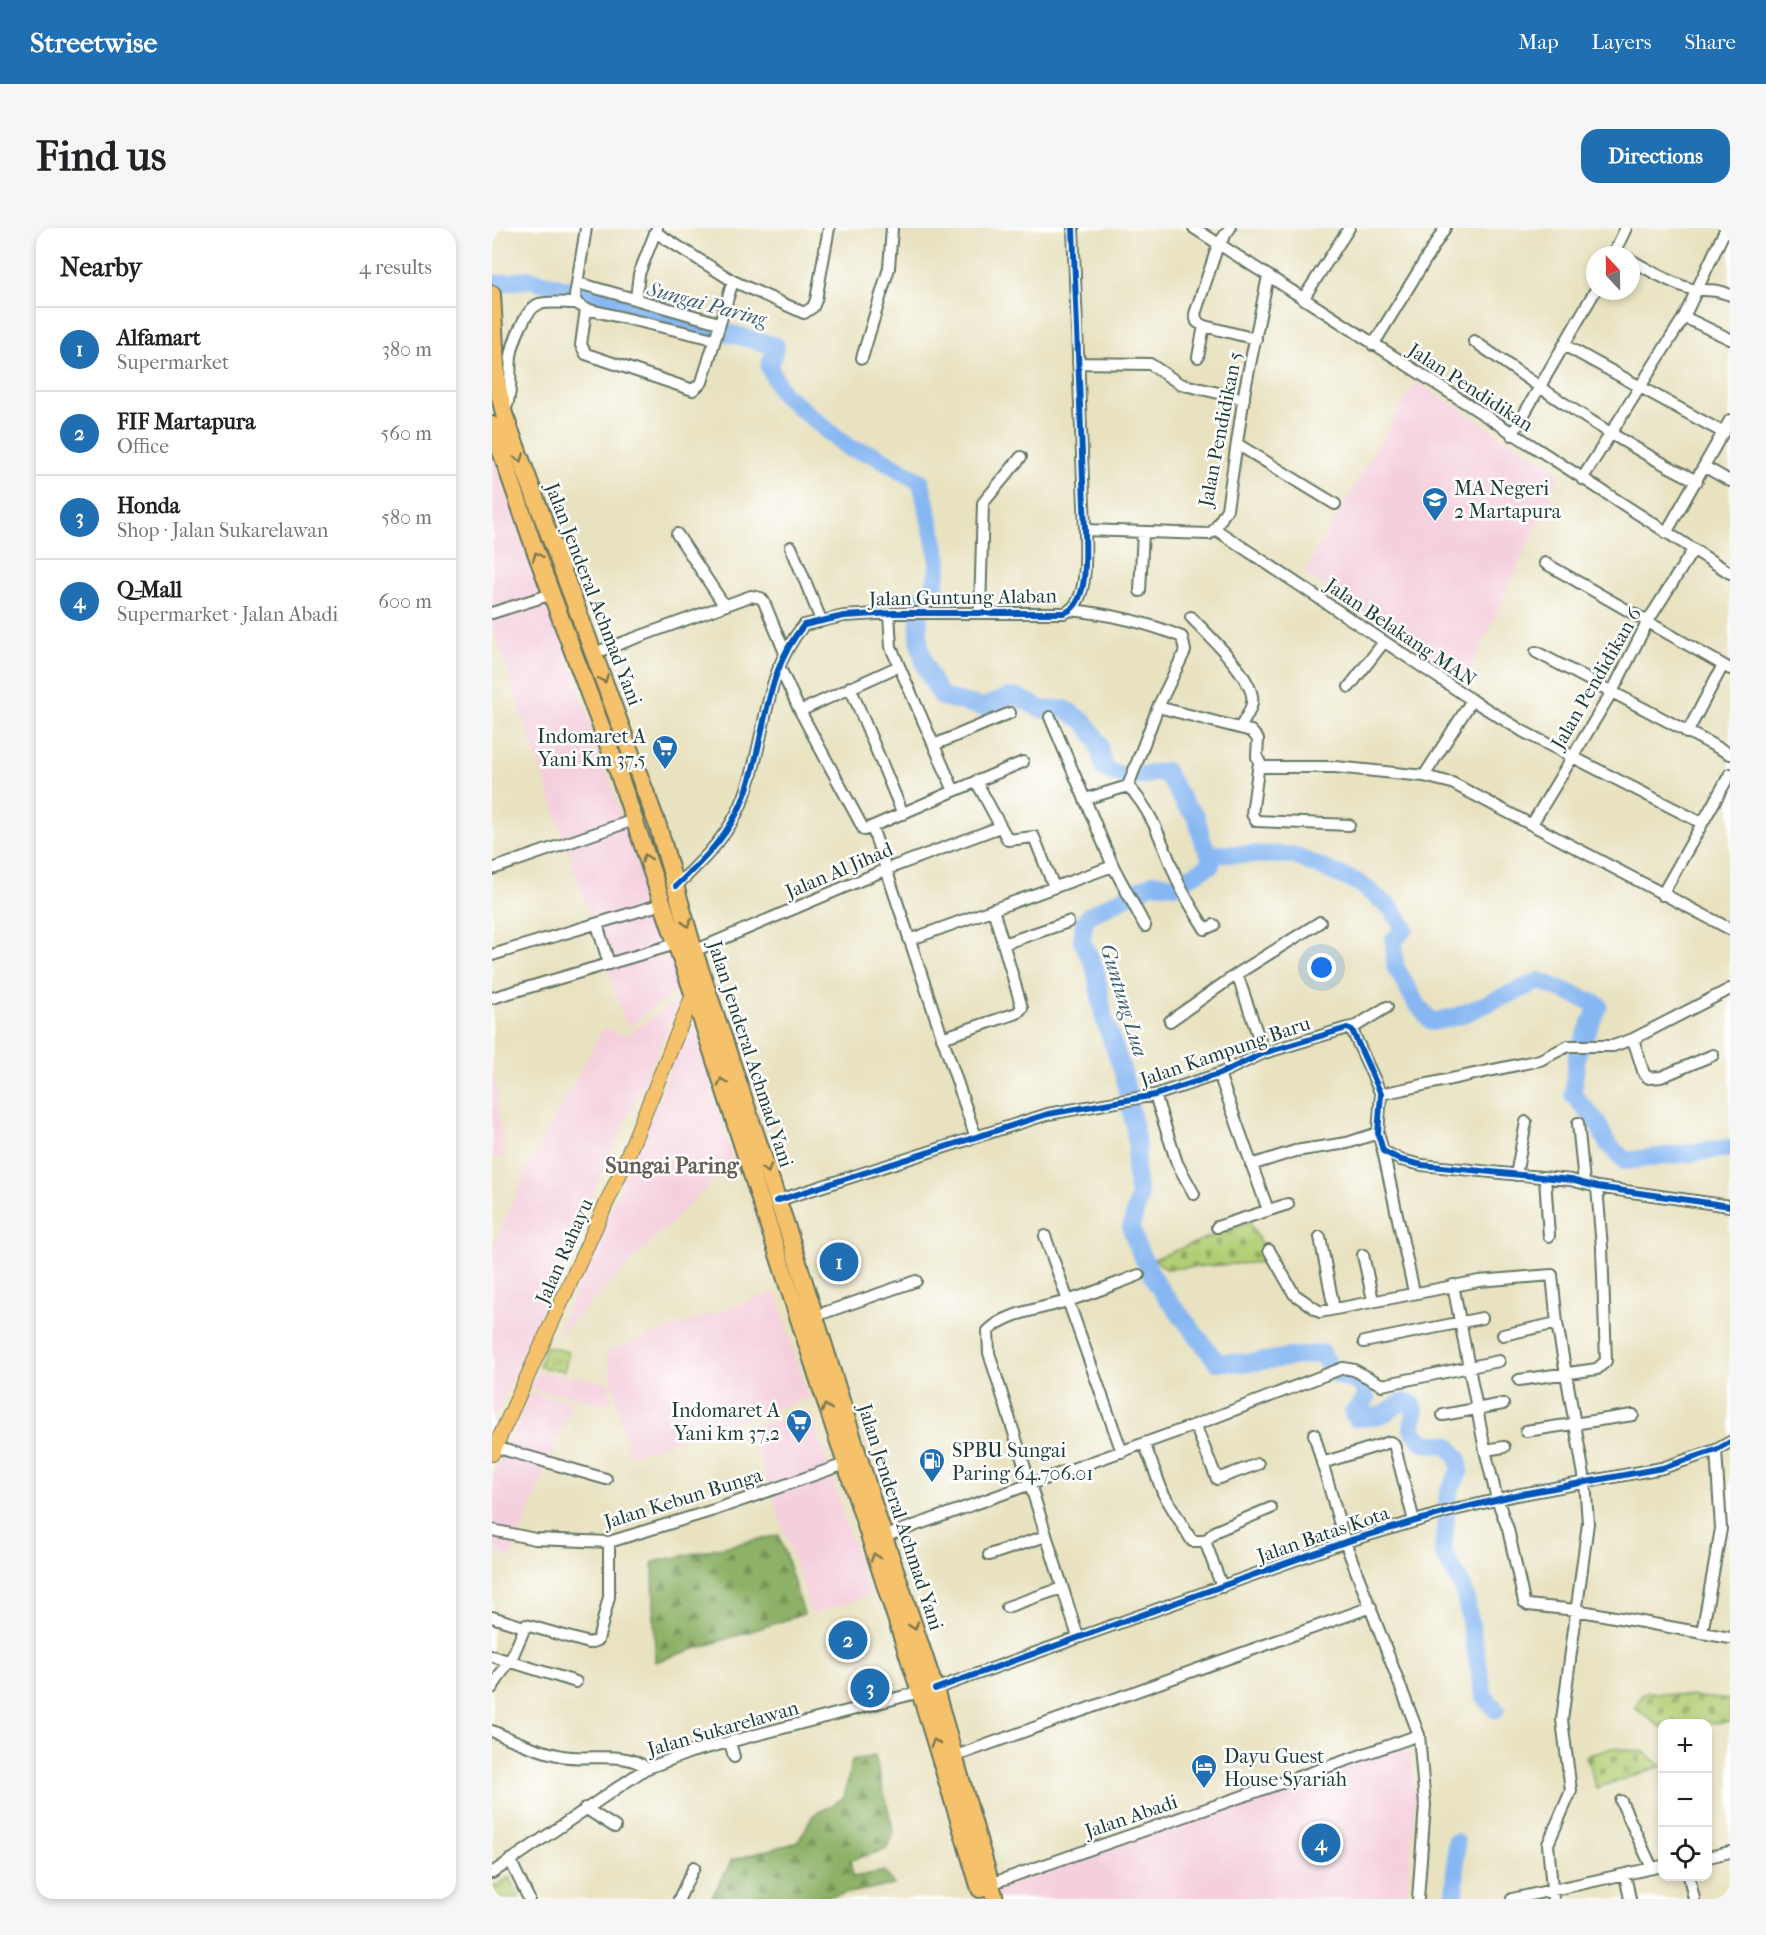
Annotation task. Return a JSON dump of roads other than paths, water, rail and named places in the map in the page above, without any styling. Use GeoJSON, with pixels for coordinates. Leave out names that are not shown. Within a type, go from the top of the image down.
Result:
{"type":"FeatureCollection","features":[{"type":"Feature","properties":{"kind":"highway","name":"Jalan Jenderal Achmad Yani"},"geometry":{"type":"LineString","coordinates":[[492,296],[498,419],[552,594],[616,766],[693,995],[747,1133],[844,1464],[890,1578],[990,1894]]}},
{"type":"Feature","properties":{"kind":"highway","name":"Jalan Jenderal Achmad Yani"},"geometry":{"type":"LineString","coordinates":[[498,419],[594,653],[634,759],[676,886],[737,1104]]}},
{"type":"Feature","properties":{"kind":"highway"},"geometry":{"type":"LineString","coordinates":[[616,766],[634,759]]}},
{"type":"Feature","properties":{"kind":"highway"},"geometry":{"type":"LineString","coordinates":[[627,800],[646,794]]}},
{"type":"Feature","properties":{"kind":"highway","name":"Jalan Jenderal Achmad Yani"},"geometry":{"type":"LineString","coordinates":[[747,1133],[776,1201],[815,1316],[884,1537],[890,1578]]}},
{"type":"Feature","properties":{"kind":"highway","name":"Jalan Jenderal Achmad Yani"},"geometry":{"type":"LineString","coordinates":[[927,1690],[953,1757],[990,1894]]}},
{"type":"Feature","properties":{"kind":"main road","name":"Jalan Rahayu"},"geometry":{"type":"LineString","coordinates":[[494,1451],[622,1169],[693,995]]}},
{"type":"Feature","properties":{"kind":"street"},"geometry":{"type":"LineString","coordinates":[[586,228],[578,296],[582,345],[586,354],[687,390],[698,387],[702,382],[734,281]]}},
{"type":"Feature","properties":{"kind":"street"},"geometry":{"type":"LineString","coordinates":[[636,298],[639,274],[656,230],[734,281],[804,313],[813,307],[816,300],[830,228]]}},
{"type":"Feature","properties":{"kind":"street"},"geometry":{"type":"LineString","coordinates":[[862,358],[889,268],[892,228]]}},
{"type":"Feature","properties":{"kind":"street","name":"Jalan Guntung Alaban"},"geometry":{"type":"LineString","coordinates":[[676,886],[712,851],[738,812],[779,666],[804,625],[821,620],[924,612],[1056,613],[1070,610],[1078,601],[1082,588],[1085,530],[1073,228]]}},
{"type":"Feature","properties":{"kind":"street","name":"Jalan Pendidikan"},"geometry":{"type":"LineString","coordinates":[[1194,228],[1512,435],[1730,573]]}},
{"type":"Feature","properties":{"kind":"street"},"geometry":{"type":"LineString","coordinates":[[1230,228],[1218,245],[1195,314],[1197,322],[1204,326],[1256,339]]}},
{"type":"Feature","properties":{"kind":"street"},"geometry":{"type":"LineString","coordinates":[[1303,299],[1348,228]]}},
{"type":"Feature","properties":{"kind":"street"},"geometry":{"type":"LineString","coordinates":[[1373,345],[1445,228]]}},
{"type":"Feature","properties":{"kind":"street"},"geometry":{"type":"LineString","coordinates":[[1619,246],[1626,228]]}},
{"type":"Feature","properties":{"kind":"street"},"geometry":{"type":"LineString","coordinates":[[1582,479],[1642,388],[1684,317],[1726,228]]}},
{"type":"Feature","properties":{"kind":"street"},"geometry":{"type":"LineString","coordinates":[[1640,265],[1680,285],[1697,290],[1711,288],[1730,295]]}},
{"type":"Feature","properties":{"kind":"street","name":"Jalan Pendidikan 5"},"geometry":{"type":"LineString","coordinates":[[1085,530],[1209,534],[1215,529],[1227,509],[1244,399],[1268,276]]}},
{"type":"Feature","properties":{"kind":"street"},"geometry":{"type":"LineString","coordinates":[[578,296],[717,330]]}},
{"type":"Feature","properties":{"kind":"street"},"geometry":{"type":"LineString","coordinates":[[498,419],[511,396],[511,354],[527,315],[536,305],[578,296],[636,298],[717,330]]}},
{"type":"Feature","properties":{"kind":"street"},"geometry":{"type":"LineString","coordinates":[[1512,435],[1590,300]]}},
{"type":"Feature","properties":{"kind":"street"},"geometry":{"type":"LineString","coordinates":[[1684,317],[1730,339]]}},
{"type":"Feature","properties":{"kind":"street"},"geometry":{"type":"LineString","coordinates":[[1198,357],[1204,326]]}},
{"type":"Feature","properties":{"kind":"street"},"geometry":{"type":"LineString","coordinates":[[1474,341],[1611,435],[1644,455],[1697,481]]}},
{"type":"Feature","properties":{"kind":"street"},"geometry":{"type":"LineString","coordinates":[[1564,345],[1724,433]]}},
{"type":"Feature","properties":{"kind":"street"},"geometry":{"type":"LineString","coordinates":[[1078,363],[1150,364],[1180,384],[1244,399]]}},
{"type":"Feature","properties":{"kind":"street"},"geometry":{"type":"LineString","coordinates":[[1666,533],[1730,420]]}},
{"type":"Feature","properties":{"kind":"street"},"geometry":{"type":"LineString","coordinates":[[1237,444],[1335,504]]}},
{"type":"Feature","properties":{"kind":"street"},"geometry":{"type":"LineString","coordinates":[[980,612],[983,504],[1021,457]]}},
{"type":"Feature","properties":{"kind":"street"},"geometry":{"type":"LineString","coordinates":[[1705,467],[1730,481]]}},
{"type":"Feature","properties":{"kind":"street","name":"Jalan Belakang MAN"},"geometry":{"type":"LineString","coordinates":[[1215,529],[1472,700],[1571,758],[1702,823]]}},
{"type":"Feature","properties":{"kind":"street"},"geometry":{"type":"LineString","coordinates":[[1140,591],[1143,532]]}},
{"type":"Feature","properties":{"kind":"street"},"geometry":{"type":"LineString","coordinates":[[677,534],[724,605]]}},
{"type":"Feature","properties":{"kind":"street"},"geometry":{"type":"LineString","coordinates":[[791,547],[821,620]]}},
{"type":"Feature","properties":{"kind":"street","name":"Jalan Pendidikan 6"},"geometry":{"type":"LineString","coordinates":[[1532,824],[1613,690],[1648,621],[1693,550]]}},
{"type":"Feature","properties":{"kind":"street"},"geometry":{"type":"LineString","coordinates":[[1545,563],[1726,667],[1687,733]]}},
{"type":"Feature","properties":{"kind":"street"},"geometry":{"type":"LineString","coordinates":[[492,613],[552,594]]}},
{"type":"Feature","properties":{"kind":"street"},"geometry":{"type":"LineString","coordinates":[[594,653],[751,596],[761,598],[786,652]]}},
{"type":"Feature","properties":{"kind":"street"},"geometry":{"type":"LineString","coordinates":[[1070,610],[1104,614],[1158,627],[1182,637],[1185,651],[1158,707],[1128,786]]}},
{"type":"Feature","properties":{"kind":"street"},"geometry":{"type":"LineString","coordinates":[[889,614],[891,647],[954,791]]}},
{"type":"Feature","properties":{"kind":"street"},"geometry":{"type":"LineString","coordinates":[[1191,617],[1223,651],[1252,694],[1252,704],[1240,728]]}},
{"type":"Feature","properties":{"kind":"street"},"geometry":{"type":"LineString","coordinates":[[1349,687],[1384,642]]}},
{"type":"Feature","properties":{"kind":"street"},"geometry":{"type":"LineString","coordinates":[[1536,652],[1613,690],[1687,733],[1730,753]]}},
{"type":"Feature","properties":{"kind":"street"},"geometry":{"type":"LineString","coordinates":[[779,666],[860,828],[865,830],[1023,762]]}},
{"type":"Feature","properties":{"kind":"street"},"geometry":{"type":"LineString","coordinates":[[800,711],[899,666]]}},
{"type":"Feature","properties":{"kind":"street"},"geometry":{"type":"LineString","coordinates":[[850,687],[903,814]]}},
{"type":"Feature","properties":{"kind":"street"},"geometry":{"type":"LineString","coordinates":[[1424,776],[1472,700]]}},
{"type":"Feature","properties":{"kind":"street"},"geometry":{"type":"LineString","coordinates":[[1158,707],[1251,731],[1258,739],[1259,763],[1252,814],[1256,821],[1349,825]]}},
{"type":"Feature","properties":{"kind":"street"},"geometry":{"type":"LineString","coordinates":[[934,745],[1010,713]]}},
{"type":"Feature","properties":{"kind":"street"},"geometry":{"type":"LineString","coordinates":[[1050,717],[1113,866],[1144,926]]}},
{"type":"Feature","properties":{"kind":"street"},"geometry":{"type":"LineString","coordinates":[[1259,763],[1269,768],[1335,767],[1424,776],[1452,783],[1662,895],[1730,928]]}},
{"type":"Feature","properties":{"kind":"street"},"geometry":{"type":"LineString","coordinates":[[1662,895],[1730,774]]}},
{"type":"Feature","properties":{"kind":"street"},"geometry":{"type":"LineString","coordinates":[[976,781],[1009,841],[1034,837],[1054,887]]}},
{"type":"Feature","properties":{"kind":"street"},"geometry":{"type":"LineString","coordinates":[[1085,799],[1128,786]]}},
{"type":"Feature","properties":{"kind":"street"},"geometry":{"type":"LineString","coordinates":[[1128,786],[1141,799],[1160,835],[1179,884],[1205,928],[1214,926]]}},
{"type":"Feature","properties":{"kind":"street"},"geometry":{"type":"LineString","coordinates":[[492,869],[634,820]]}},
{"type":"Feature","properties":{"kind":"street"},"geometry":{"type":"LineString","coordinates":[[872,827],[975,1135]]}},
{"type":"Feature","properties":{"kind":"street","name":"Jalan Al Jihad"},"geometry":{"type":"LineString","coordinates":[[694,951],[887,869],[1000,827]]}},
{"type":"Feature","properties":{"kind":"street"},"geometry":{"type":"LineString","coordinates":[[909,940],[1113,866]]}},
{"type":"Feature","properties":{"kind":"street"},"geometry":{"type":"LineString","coordinates":[[492,955],[662,904]]}},
{"type":"Feature","properties":{"kind":"street"},"geometry":{"type":"LineString","coordinates":[[942,1038],[1020,1011],[1023,1005],[993,909]]}},
{"type":"Feature","properties":{"kind":"street"},"geometry":{"type":"LineString","coordinates":[[1004,944],[1068,922]]}},
{"type":"Feature","properties":{"kind":"street"},"geometry":{"type":"LineString","coordinates":[[1170,1021],[1237,974],[1320,922]]}},
{"type":"Feature","properties":{"kind":"street"},"geometry":{"type":"LineString","coordinates":[[597,924],[609,964]]}},
{"type":"Feature","properties":{"kind":"street"},"geometry":{"type":"LineString","coordinates":[[492,998],[676,944]]}},
{"type":"Feature","properties":{"kind":"street"},"geometry":{"type":"LineString","coordinates":[[1237,974],[1264,1053]]}},
{"type":"Feature","properties":{"kind":"street"},"geometry":{"type":"LineString","coordinates":[[1381,1094],[1540,1060],[1568,1046],[1613,1046],[1633,1039],[1730,989]]}},
{"type":"Feature","properties":{"kind":"street","name":"Jalan Kampung Baru"},"geometry":{"type":"LineString","coordinates":[[776,1201],[975,1135],[1068,1109],[1155,1095],[1219,1074],[1264,1053],[1356,1026],[1387,1006]]}},
{"type":"Feature","properties":{"kind":"street"},"geometry":{"type":"LineString","coordinates":[[1347,1028],[1352,1030],[1381,1094],[1378,1133],[1414,1292]]}},
{"type":"Feature","properties":{"kind":"street"},"geometry":{"type":"LineString","coordinates":[[1633,1039],[1644,1074],[1649,1078],[1661,1077],[1713,1055]]}},
{"type":"Feature","properties":{"kind":"street"},"geometry":{"type":"LineString","coordinates":[[1219,1074],[1268,1210]]}},
{"type":"Feature","properties":{"kind":"street"},"geometry":{"type":"LineString","coordinates":[[1155,1095],[1178,1163],[1194,1194]]}},
{"type":"Feature","properties":{"kind":"street"},"geometry":{"type":"LineString","coordinates":[[1516,1175],[1526,1122]]}},
{"type":"Feature","properties":{"kind":"street"},"geometry":{"type":"LineString","coordinates":[[1578,1123],[1584,1182]]}},
{"type":"Feature","properties":{"kind":"street"},"geometry":{"type":"LineString","coordinates":[[1251,1165],[1295,1151],[1347,1143],[1378,1133]]}},
{"type":"Feature","properties":{"kind":"street"},"geometry":{"type":"LineString","coordinates":[[1383,1151],[1401,1160],[1422,1165],[1584,1182],[1597,1187],[1730,1206]]}},
{"type":"Feature","properties":{"kind":"street"},"geometry":{"type":"LineString","coordinates":[[1545,1178],[1549,1236]]}},
{"type":"Feature","properties":{"kind":"street"},"geometry":{"type":"LineString","coordinates":[[1519,1380],[1597,1369],[1603,1366],[1607,1357],[1597,1187]]}},
{"type":"Feature","properties":{"kind":"street"},"geometry":{"type":"LineString","coordinates":[[1216,1227],[1288,1204]]}},
{"type":"Feature","properties":{"kind":"street"},"geometry":{"type":"LineString","coordinates":[[1045,1236],[1122,1452]]}},
{"type":"Feature","properties":{"kind":"street"},"geometry":{"type":"LineString","coordinates":[[1320,1237],[1334,1309]]}},
{"type":"Feature","properties":{"kind":"street"},"geometry":{"type":"LineString","coordinates":[[1269,1250],[1299,1298],[1308,1302],[1316,1311],[1453,1285],[1552,1275],[1565,1373],[1585,1481],[1588,1523],[1562,1720],[1571,1791],[1550,1837],[1552,1895]]}},
{"type":"Feature","properties":{"kind":"street"},"geometry":{"type":"LineString","coordinates":[[1363,1255],[1373,1300]]}},
{"type":"Feature","properties":{"kind":"street"},"geometry":{"type":"LineString","coordinates":[[1078,1637],[989,1353],[988,1331],[995,1324],[1011,1317],[1068,1301],[1139,1275]]}},
{"type":"Feature","properties":{"kind":"street"},"geometry":{"type":"LineString","coordinates":[[815,1316],[916,1281]]}},
{"type":"Feature","properties":{"kind":"street"},"geometry":{"type":"LineString","coordinates":[[1453,1285],[1475,1409],[1497,1499],[1508,1529],[1524,1602],[1528,1605],[1576,1610],[1730,1638]]}},
{"type":"Feature","properties":{"kind":"street"},"geometry":{"type":"LineString","coordinates":[[1364,1342],[1482,1318]]}},
{"type":"Feature","properties":{"kind":"street"},"geometry":{"type":"LineString","coordinates":[[1503,1335],[1557,1323]]}},
{"type":"Feature","properties":{"kind":"street"},"geometry":{"type":"LineString","coordinates":[[884,1537],[1122,1452],[1336,1371],[1349,1368],[1382,1385],[1499,1361]]}},
{"type":"Feature","properties":{"kind":"street"},"geometry":{"type":"LineString","coordinates":[[1443,1415],[1503,1404]]}},
{"type":"Feature","properties":{"kind":"street"},"geometry":{"type":"LineString","coordinates":[[1526,1431],[1633,1415]]}},
{"type":"Feature","properties":{"kind":"street"},"geometry":{"type":"LineString","coordinates":[[1195,1425],[1217,1479],[1258,1464]]}},
{"type":"Feature","properties":{"kind":"street"},"geometry":{"type":"LineString","coordinates":[[1314,1434],[1345,1542],[1419,1735],[1425,1805],[1418,1899]]}},
{"type":"Feature","properties":{"kind":"street"},"geometry":{"type":"LineString","coordinates":[[1322,1463],[1390,1442],[1394,1444],[1414,1521]]}},
{"type":"Feature","properties":{"kind":"street","name":"Jalan Batas Kota"},"geometry":{"type":"LineString","coordinates":[[927,1690],[1345,1542],[1497,1499],[1662,1468],[1716,1450],[1730,1442]]}},
{"type":"Feature","properties":{"kind":"street"},"geometry":{"type":"LineString","coordinates":[[1144,1443],[1163,1493],[1190,1538],[1196,1542],[1205,1541],[1216,1531],[1271,1508]]}},
{"type":"Feature","properties":{"kind":"street"},"geometry":{"type":"LineString","coordinates":[[1485,1450],[1504,1447]]}},
{"type":"Feature","properties":{"kind":"street"},"geometry":{"type":"LineString","coordinates":[[1702,1633],[1726,1529],[1716,1450]]}},
{"type":"Feature","properties":{"kind":"street"},"geometry":{"type":"LineString","coordinates":[[494,1451],[606,1479]]}},
{"type":"Feature","properties":{"kind":"street","name":"Jalan Kebun Bunga"},"geometry":{"type":"LineString","coordinates":[[492,1530],[535,1539],[609,1542],[714,1510],[844,1464]]}},
{"type":"Feature","properties":{"kind":"street"},"geometry":{"type":"LineString","coordinates":[[989,1555],[1046,1536]]}},
{"type":"Feature","properties":{"kind":"street"},"geometry":{"type":"LineString","coordinates":[[1205,1541],[1222,1587]]}},
{"type":"Feature","properties":{"kind":"street"},"geometry":{"type":"LineString","coordinates":[[492,1617],[524,1627],[533,1625],[592,1643],[598,1640],[609,1597],[609,1542]]}},
{"type":"Feature","properties":{"kind":"street"},"geometry":{"type":"LineString","coordinates":[[1007,1607],[1062,1588]]}},
{"type":"Feature","properties":{"kind":"street"},"geometry":{"type":"LineString","coordinates":[[953,1757],[1371,1606]]}},
{"type":"Feature","properties":{"kind":"street"},"geometry":{"type":"LineString","coordinates":[[492,1688],[515,1651],[524,1627]]}},
{"type":"Feature","properties":{"kind":"street"},"geometry":{"type":"LineString","coordinates":[[492,1656],[576,1682]]}},
{"type":"Feature","properties":{"kind":"street","name":"Jalan Sukarelawan"},"geometry":{"type":"LineString","coordinates":[[492,1873],[647,1768],[730,1742],[927,1690]]}},
{"type":"Feature","properties":{"kind":"street"},"geometry":{"type":"LineString","coordinates":[[492,1731],[562,1756],[623,1758],[633,1760],[647,1768]]}},
{"type":"Feature","properties":{"kind":"street","name":"Jalan Abadi"},"geometry":{"type":"LineString","coordinates":[[990,1894],[1419,1735]]}},
{"type":"Feature","properties":{"kind":"street"},"geometry":{"type":"LineString","coordinates":[[730,1742],[734,1757]]}},
{"type":"Feature","properties":{"kind":"street"},"geometry":{"type":"LineString","coordinates":[[1512,1899],[1552,1895],[1657,1867],[1621,1801]]}},
{"type":"Feature","properties":{"kind":"street"},"geometry":{"type":"LineString","coordinates":[[585,1808],[615,1827]]}},
{"type":"Feature","properties":{"kind":"street"},"geometry":{"type":"LineString","coordinates":[[1712,1856],[1730,1852]]}},
{"type":"Feature","properties":{"kind":"street"},"geometry":{"type":"LineString","coordinates":[[510,1860],[529,1899]]}},
{"type":"Feature","properties":{"kind":"street"},"geometry":{"type":"LineString","coordinates":[[679,1899],[694,1867]]}},
{"type":"Feature","properties":{"kind":"street"},"geometry":{"type":"LineString","coordinates":[[1625,1875],[1630,1899]]}},
{"type":"Feature","properties":{"kind":"street"},"geometry":{"type":"LineString","coordinates":[[1690,1881],[1694,1899]]}},
{"type":"Feature","properties":{"kind":"waterway"},"geometry":{"type":"LineString","coordinates":[[492,285],[529,279],[776,346],[769,367],[782,393],[850,449],[873,454],[921,482],[939,561],[935,586],[920,599],[919,639],[928,673],[942,697],[983,707],[1008,697],[1018,697],[1043,710],[1065,709],[1085,722],[1098,742],[1104,769],[1127,776],[1165,771],[1186,806],[1196,816],[1209,854],[1292,855],[1359,883],[1391,908],[1405,928],[1394,940],[1395,966],[1416,1003],[1432,1022],[1458,1016],[1540,981],[1599,1005],[1577,1054],[1573,1095],[1597,1122],[1607,1143],[1625,1161],[1730,1148]]}},
{"type":"Feature","properties":{"kind":"waterway","name":"Guntung Lua"},"geometry":{"type":"LineString","coordinates":[[1209,854],[1211,865],[1175,885],[1153,883],[1090,915],[1084,922],[1082,941],[1095,968],[1104,1019],[1123,1072],[1135,1131],[1137,1149],[1135,1168],[1139,1196],[1131,1228],[1137,1246],[1157,1285],[1217,1362],[1248,1363],[1322,1353],[1335,1374],[1364,1386],[1366,1399],[1353,1413],[1356,1418],[1382,1414],[1401,1403],[1412,1404],[1415,1411],[1412,1429],[1423,1443],[1447,1445],[1458,1458],[1460,1470],[1448,1494],[1443,1552],[1464,1589],[1484,1696],[1496,1710]]}},
{"type":"Feature","properties":{"kind":"waterway"},"geometry":{"type":"LineString","coordinates":[[1455,1899],[1456,1842]]}},
{"type":"Feature","properties":{"kind":"place","name":"MA Negeri 2 Martapura"},"geometry":{"type":"Point","coordinates":[1435,523]}},
{"type":"Feature","properties":{"kind":"place","name":"Indomaret A Yani Km 37,5"},"geometry":{"type":"Point","coordinates":[665,771]}},
{"type":"Feature","properties":{"kind":"place","name":"Alfamart"},"geometry":{"type":"Point","coordinates":[839,1262]}},
{"type":"Feature","properties":{"kind":"place","name":"Indomaret A Yani km 37,2"},"geometry":{"type":"Point","coordinates":[799,1445]}},
{"type":"Feature","properties":{"kind":"place","name":"SPBU Sungai Paring 64.706.01"},"geometry":{"type":"Point","coordinates":[932,1484]}},
{"type":"Feature","properties":{"kind":"place","name":"FIF Martapura"},"geometry":{"type":"Point","coordinates":[848,1640]}},
{"type":"Feature","properties":{"kind":"place","name":"Honda"},"geometry":{"type":"Point","coordinates":[870,1688]}},
{"type":"Feature","properties":{"kind":"place","name":"Dayu Guest House Syariah"},"geometry":{"type":"Point","coordinates":[1204,1790]}},
{"type":"Feature","properties":{"kind":"place","name":"Q-Mall"},"geometry":{"type":"Point","coordinates":[1321,1843]}},
{"type":"Feature","properties":{"kind":"district","name":"Sungai Paring"},"geometry":{"type":"Point","coordinates":[672,1165]}}]}
